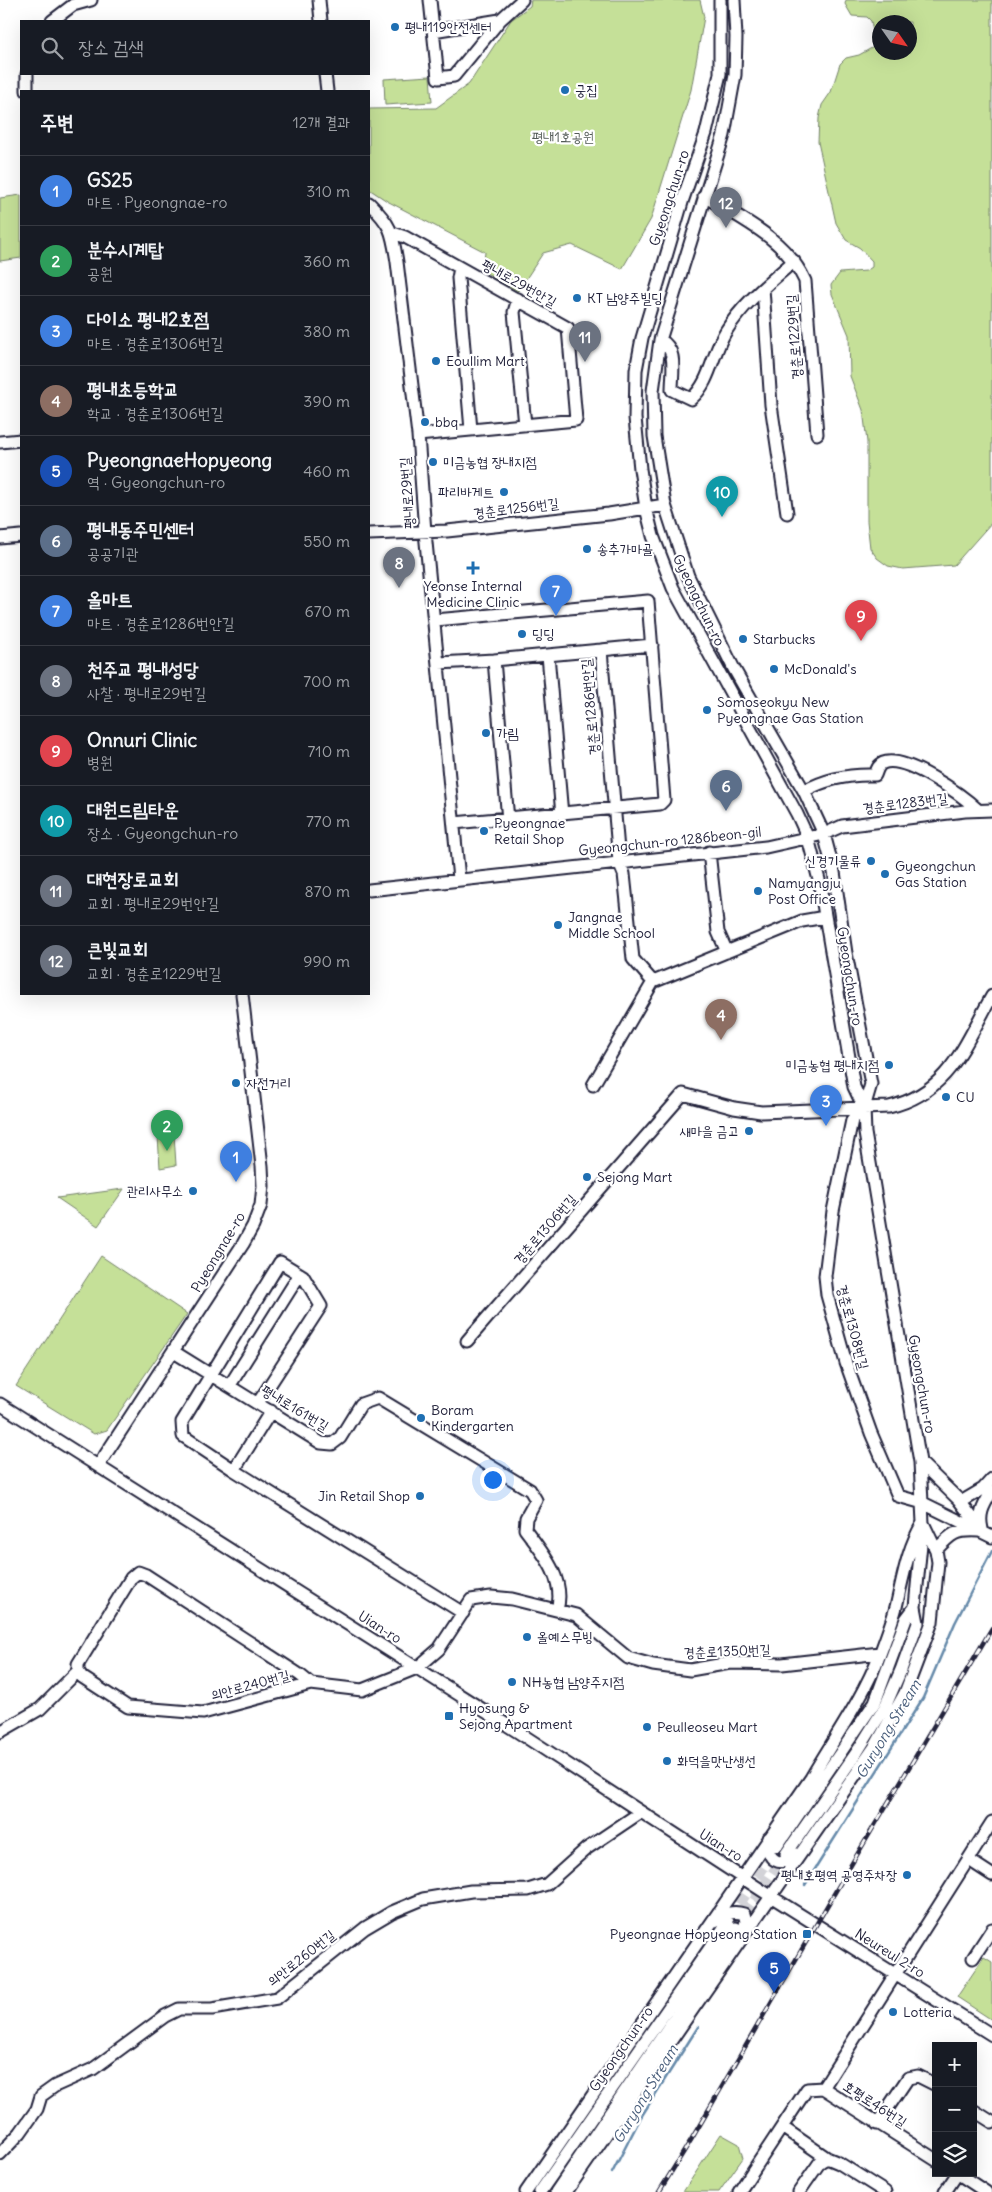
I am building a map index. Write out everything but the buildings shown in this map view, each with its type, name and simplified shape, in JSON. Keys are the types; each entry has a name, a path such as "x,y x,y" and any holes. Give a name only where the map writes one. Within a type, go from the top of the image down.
{"street":[{"path":"53,20 73,5 91,0"},
{"path":"319,0 320,20"},
{"path":"430,0 438,78 454,76 500,20 522,0"},
{"name":"Gyeongchun-ro","path":"720,0 720,74 706,133 642,338 636,370 635,418 646,508 653,536 673,588 797,814 808,838 819,880 854,1087 864,1108"},
{"name":"Gyeongchun-ro","path":"734,0 736,37 735,75 724,135 660,340 652,404 654,436 665,505 688,576 734,669 804,790 824,834 834,872 846,953 870,1084 864,1108 867,1142 920,1462 923,1503 923,1523 915,1607 918,1623 901,1670 885,1707 857,1752 781,1850"},
{"path":"433,31 500,20"},
{"path":"27,75 27,90"},
{"path":"325,75 327,90"},
{"name":"경춘로1229번길","path":"704,196 775,240 794,261 805,281 817,434"},
{"name":"평내로29번길","path":"370,205 382,216 393,233 418,436 425,532 459,879"},
{"name":"평내로29번안길","path":"393,233 518,299 568,328 576,420 418,436"},
{"path":"672,390 690,399 700,391 726,331 763,288 794,261"},
{"path":"460,268 458,278 471,430"},
{"path":"763,288 771,405 787,513"},
{"path":"518,299 514,312 525,425"},
{"path":"660,340 668,344 673,354 672,390"},
{"path":"652,404 672,390"},
{"path":"0,442 20,440"},
{"name":"경춘로1256번길","path":"370,534 447,531 665,505"},
{"path":"0,538 20,536"},
{"path":"435,620 648,601 664,800 660,804 454,824"},
{"path":"601,650 652,646"},
{"name":"경춘로1286번안길","path":"439,663 601,650 619,862 624,874 633,959 653,982"},
{"path":"548,655 562,815"},
{"path":"494,660 508,820"},
{"path":"804,790 847,775 875,775 878,766 891,762 929,775 965,798 978,810"},
{"name":"경춘로1283번길","path":"824,834 842,826 992,810"},
{"name":"Gyeongchun-ro 1286beon-gil","path":"370,890 766,847 824,834"},
{"path":"709,852 718,932 727,952"},
{"path":"593,1085 653,982 802,922 825,917"},
{"name":"Pyeongnae-ro","path":"98,1466 243,1244 253,1226 261,1205 262,1166 242,995"},
{"path":"864,1108 889,1106 913,1100 939,1082 955,1061 992,996"},
{"name":"경춘로1306번길","path":"467,1341 683,1094 734,1108 761,1112 864,1108"},
{"name":"경춘로1308번길","path":"864,1108 852,1120 833,1211 824,1276 827,1295 846,1363 870,1433 898,1496 923,1503"},
{"path":"258,1403 321,1306 300,1274 280,1262 182,1422 183,1436 463,1613"},
{"path":"230,1385 300,1274"},
{"name":"평내로161번길","path":"174,1352 321,1443 332,1444 340,1438 361,1404 378,1398 530,1490 536,1500 526,1518 525,1529 551,1564 560,1598 557,1610"},
{"name":"Uian-ro","path":"0,1404 417,1668 772,1897"},
{"path":"234,1470 271,1411"},
{"path":"920,1462 961,1502 988,1534"},
{"path":"961,1502 983,1488 992,1479"},
{"path":"988,1534 980,1518 981,1510 992,1491"},
{"path":"923,1503 988,1534"},
{"path":"566,2192 876,1745 905,1693 932,1622 938,1562 936,1550 923,1523"},
{"path":"526,2192 811,1778 850,1714 870,1677 880,1653 896,1609 908,1557 915,1537 923,1523"},
{"path":"936,1550 950,1535 959,1530 988,1534"},
{"path":"0,1732 40,1709 78,1671 78,1664 131,1578 138,1572 146,1575 300,1674 311,1684"},
{"name":"경춘로1350번길","path":"417,1668 439,1649 472,1600 491,1597 512,1599 576,1615 628,1658 653,1665 690,1670 730,1663 782,1664 880,1653"},
{"path":"854,1656 861,1662 870,1677"},
{"name":"의안로240번길","path":"78,1671 82,1677 128,1707 203,1713 311,1684 362,1690 417,1668"},
{"name":"의안로260번길","path":"0,2154 20,2133 37,2109 41,2096 55,2086 93,2069 165,2016 179,2009 212,2008 277,1998 365,1928 392,1912 423,1899 471,1891 528,1890 547,1884 586,1849 641,1812"},
{"path":"739,2192 807,2089 822,2088 992,1822"},
{"path":"770,1836 767,1849 777,1862 784,1862 792,1858 806,1847"},
{"path":"969,1860 992,1874"},
{"name":"Neureul 2-ro","path":"772,1897 992,2035"},
{"path":"711,1923 729,1912 736,1911 744,1914 746,1921 740,1942"},
{"name":"Gyeongchun-ro","path":"540,2192 732,1925 556,2192"},
{"path":"972,1958 992,1929"},
{"path":"877,2124 908,2078 918,2076 932,2083"},
{"name":"호평로46번길","path":"822,2088 932,2158"},
{"path":"977,2113 992,2122"},
{"path":"782,2127 827,2158 839,2163 885,2192"},
{"path":"799,2192 820,2162 827,2158"},
{"path":"945,2192 954,2177"},
{"path":"963,2177 986,2192"}],"green space":[{"name":"평내1호공원","path":"531,0 700,0 704,17 691,90 651,219 622,269 572,245 543,253 518,291 483,271 485,252 387,201 370,190 370,109 436,108 469,84 511,20 530,6"},
{"path":"846,0 992,0 992,522 954,565 903,569 888,566 877,558 870,548 867,521 867,442 863,410 850,376 849,335 832,294 831,285 840,273 866,271 872,267 872,261 860,248 846,240 836,223 818,142 819,118 822,105 831,92 840,64 846,58 859,55 872,48 872,60 917,60 917,15 872,15 872,26 871,21 867,17 852,16 845,4"},
{"path":"430,76 432,102 385,105 384,79"},
{"path":"20,195 20,258 0,261 0,198"},
{"path":"174,1134 176,1165 160,1168 158,1136"},
{"path":"123,1189 98,1226 57,1198"},
{"path":"101,1256 187,1314 107,1430 94,1434 16,1386"},
{"path":"984,1957 992,1962 992,2020 957,1997"},
{"path":"721,2134 739,2144 743,2158 719,2192 683,2192"}],"waterway":[{"name":"Guryong Stream","path":"805,1885 923,1698 955,1623 992,1551"},
{"name":"Guryong Stream","path":"612,2173 641,2117 698,2027"}],"tunnel":[{"path":"730,1918 776,1848"},
{"path":"736,1928 785,1855"}],"railway":[{"path":"659,2192 992,1628"}],"place":[{"name":"평내119안전센터","path":"395,27"},
{"name":"궁집","path":"565,90"},
{"name":"큰빛교회","path":"726,228"},
{"name":"KT 남양주빌딩","path":"577,298"},
{"name":"Eoullim Mart","path":"436,361"},
{"name":"대현장로교회","path":"585,362"},
{"name":"bbq","path":"425,422"},
{"name":"미금농협 장내지점","path":"433,462"},
{"name":"파리바게트","path":"504,492"},
{"name":"대원드림타운","path":"722,517"},
{"name":"송추가마골","path":"587,549"},
{"name":"Yeonse Internal Medicine Clinic","path":"473,568"},
{"name":"천주교 평내성당","path":"399,588"},
{"name":"올마트","path":"556,616"},
{"name":"딩딩","path":"522,634"},
{"name":"Starbucks","path":"743,639"},
{"name":"Onnuri Clinic","path":"861,641"},
{"name":"McDonald's","path":"774,669"},
{"name":"Somoseokyu New Pyeongnae Gas Station","path":"707,710"},
{"name":"가림","path":"486,733"},
{"name":"평내동주민센터","path":"726,811"},
{"name":"Pyeongnae Retail Shop","path":"484,831"},
{"name":"신경기물류","path":"871,861"},
{"name":"Gyeongchun Gas Station","path":"885,874"},
{"name":"Namyangju Post Office","path":"758,891"},
{"name":"Jangnae Middle School","path":"558,925"},
{"name":"평내초등학교","path":"721,1040"},
{"name":"미금농협 평내지점","path":"889,1065"},
{"name":"자전거리","path":"236,1083"},
{"name":"CU","path":"946,1097"},
{"name":"다이소 평내2호점","path":"826,1126"},
{"name":"새마을 금고","path":"749,1131"},
{"name":"분수시계탑","path":"167,1151"},
{"name":"Sejong Mart","path":"587,1177"},
{"name":"GS25","path":"236,1182"},
{"name":"관리사무소","path":"193,1191"},
{"name":"Boram Kindergarten","path":"421,1418"},
{"name":"Jin Retail Shop","path":"420,1496"},
{"name":"올예스무빙","path":"527,1637"},
{"name":"NH농협 남양주지점","path":"512,1682"},
{"name":"Hyosung & Sejong Apartment","path":"449,1716"},
{"name":"Peulleoseu Mart","path":"647,1727"},
{"name":"화덕을맛난생선","path":"667,1761"},
{"name":"평내호평역 공영주차장","path":"907,1875"},
{"name":"Pyeongnae Hopyeong Station","path":"807,1934"},
{"name":"PyeongnaeHopyeong","path":"774,1993"},
{"name":"Lotteria","path":"893,2012"}]}
